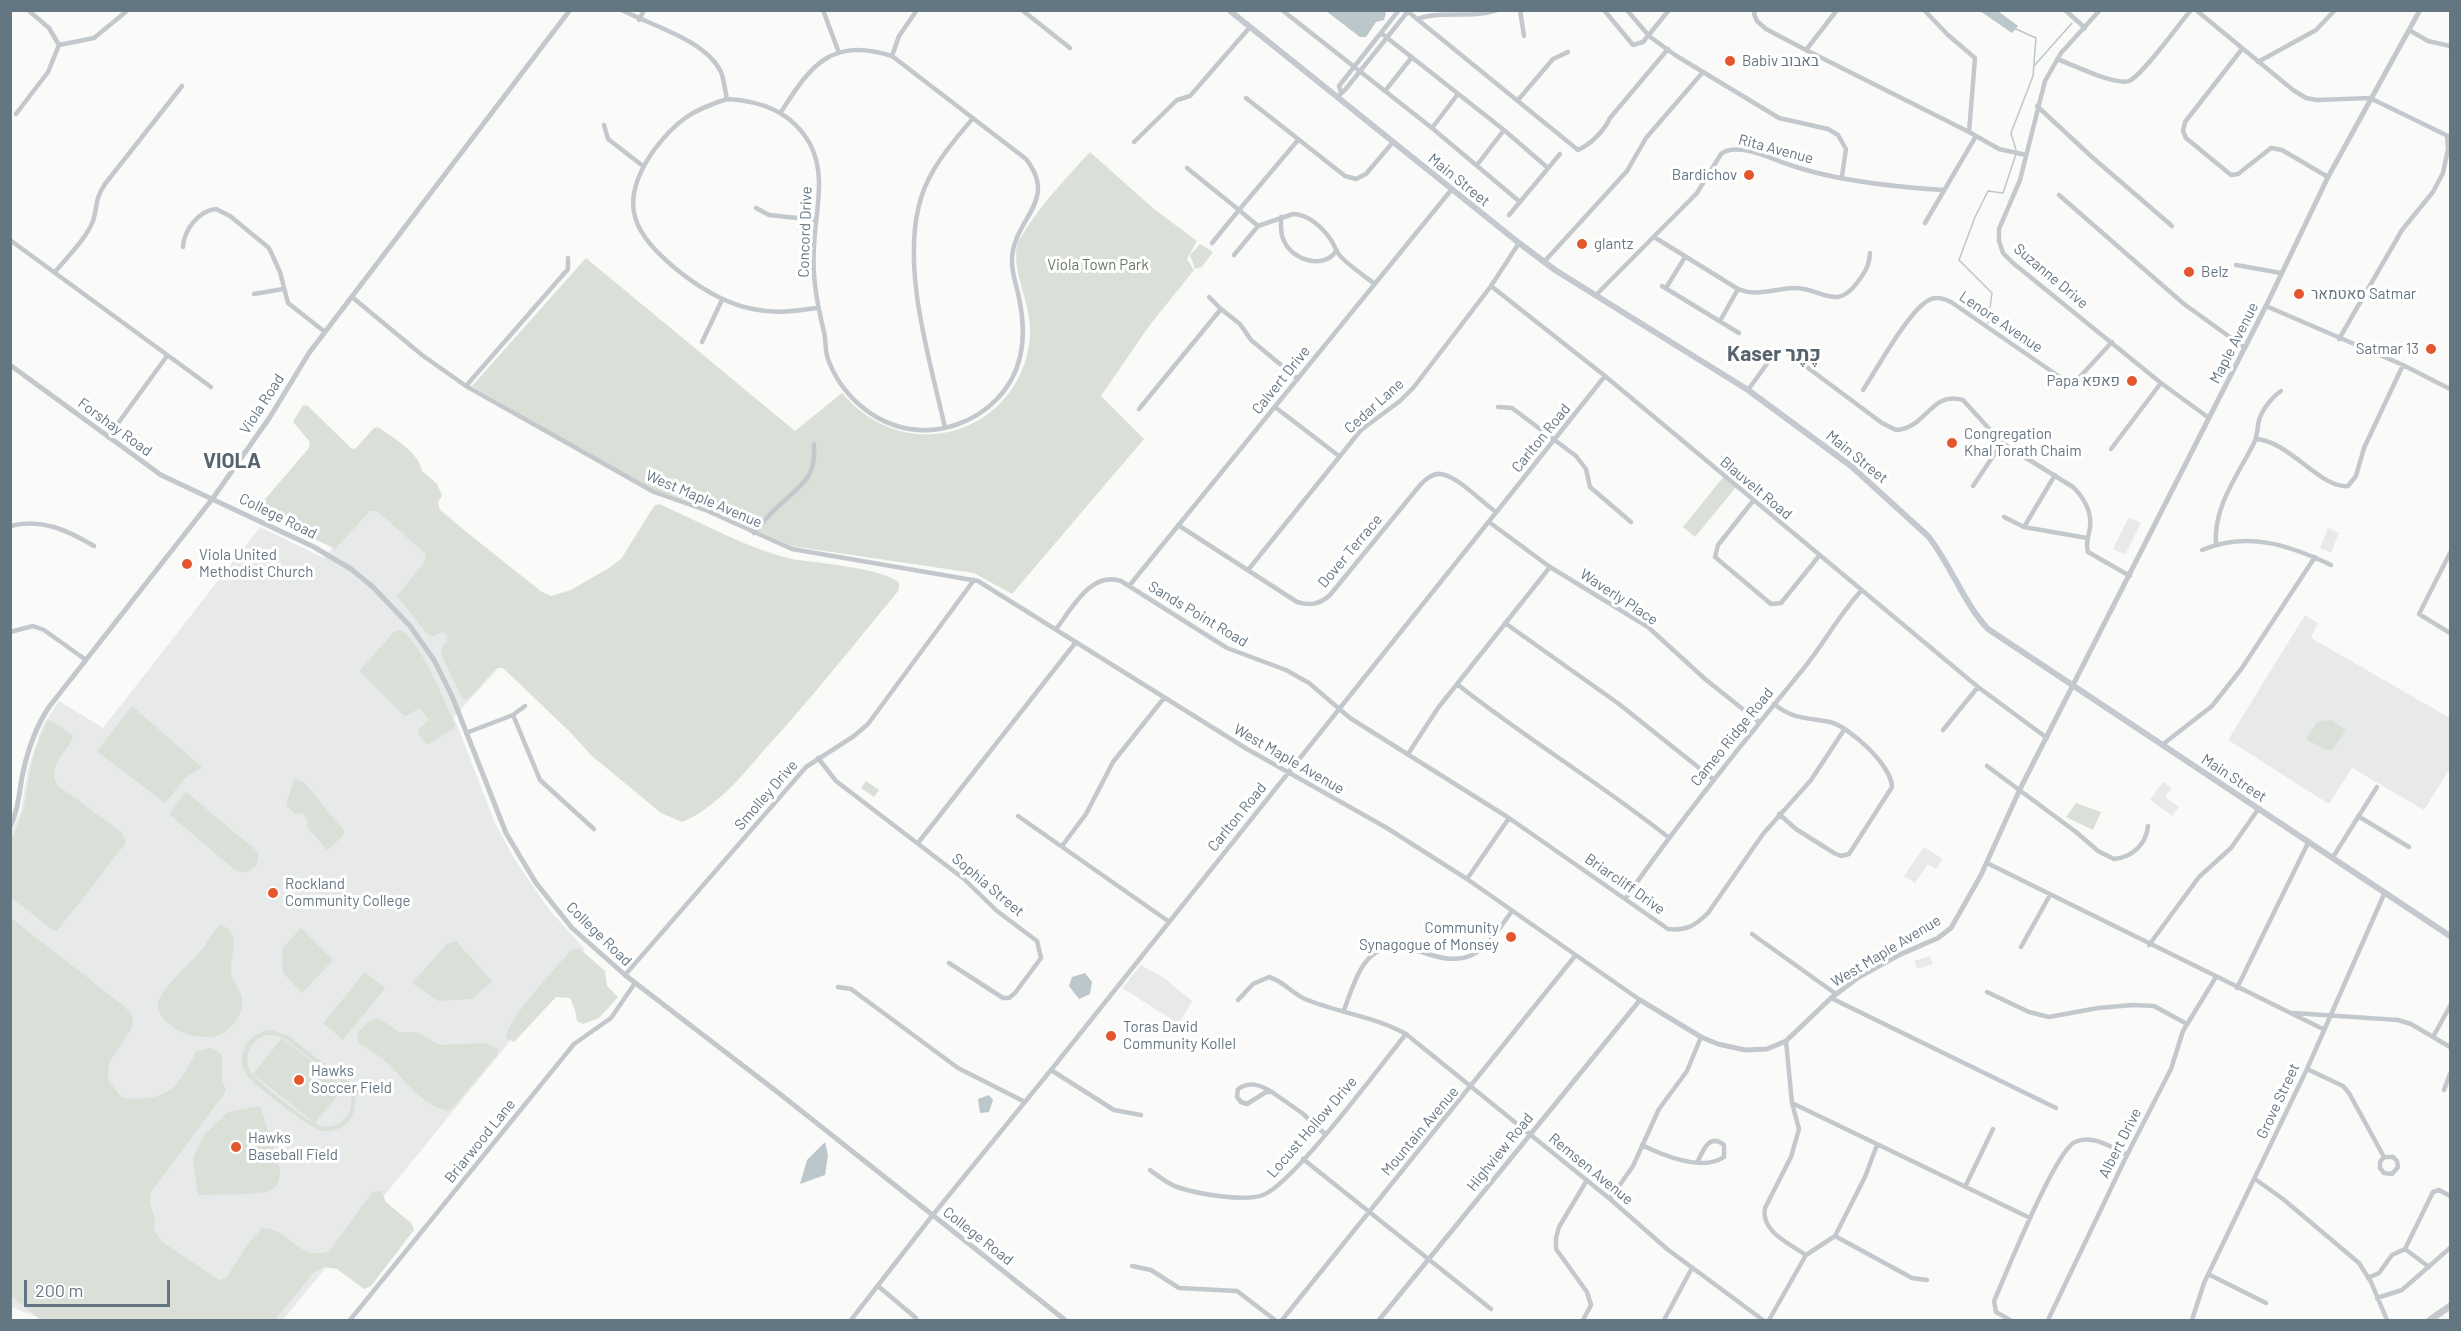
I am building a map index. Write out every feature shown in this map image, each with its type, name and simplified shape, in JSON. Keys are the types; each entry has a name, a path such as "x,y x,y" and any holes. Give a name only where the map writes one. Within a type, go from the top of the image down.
{"main road":[{"name":"Main Street","path":"1229,10 1339,94 1393,142 1544,262 1748,390 1831,450 1881,491 1928,536 1971,607 1988,629 2073,688 2451,936"},
{"path":"2430,1320 2451,1306"}],"street":[{"path":"28,10 49,28 59,45"},
{"path":"59,45 94,38 128,10"},
{"name":"Viola Road","path":"10,827 17,810 27,757 38,725 56,698 213,498 270,417 303,361 570,10"},
{"path":"622,10 639,20 699,46 711,57 721,72 727,99 692,112 679,122 666,135 643,166 634,187 634,209 637,225 645,240 688,278 722,300 755,310 786,312 817,308"},
{"path":"639,20 645,10"},
{"path":"823,10 839,53"},
{"path":"892,56 900,36 917,10"},
{"path":"1022,10 1070,48"},
{"path":"1282,10 1432,128 1520,202"},
{"path":"1339,94 1339,86 1399,10"},
{"path":"1417,19 1427,16 1485,14 1497,10"},
{"path":"1520,10 1524,36"},
{"path":"1604,10 1633,45 1643,42 1669,10"},
{"path":"1627,10 1649,36 1668,50 1779,118 1828,129 1838,135 1846,149 1842,177"},
{"path":"1755,10 1757,21 1806,50 1999,149 2026,154"},
{"path":"1806,50 1837,10"},
{"path":"1924,10 1975,58 1969,132"},
{"path":"2065,10 2085,28"},
{"name":"Suzanne Drive","path":"2100,10 2057,59 2044,81 2020,180 1999,229 1999,241 2003,253 2161,383 2209,418"},
{"path":"2057,59 2116,81 2128,81 2139,73 2191,10"},
{"path":"2196,10 2258,62 2306,98 2317,100 2370,98 2449,137 2443,173 2433,192 2402,230 2339,339"},
{"path":"2258,62 2316,30 2335,10"},
{"name":"Maple Avenue","path":"2073,688 2266,306 2328,177 2420,10"},
{"path":"1339,94 1345,90 1407,11 1578,150 1585,147 1606,127 1610,118 1668,50"},
{"path":"1134,142 1177,100 1190,96 1250,27"},
{"path":"2409,30 2428,41 2451,46"},
{"path":"1381,33 1504,130 1548,168"},
{"path":"16,114 48,72 59,45"},
{"path":"2242,49 2185,122 2183,130 2186,138 2231,175 2238,174 2271,148 2282,150 2328,177"},
{"path":"781,112 811,69 823,60 839,53 862,50 892,56 973,118 933,171 921,198 914,232 913,268 945,428"},
{"path":"1518,100 1553,60 1568,52"},
{"path":"1385,91 1412,57"},
{"path":"1544,262 1627,171 1646,138 1703,72"},
{"path":"56,272 88,230 93,220 97,197 105,184 182,86"},
{"path":"1432,128 1458,94"},
{"path":"1246,98 1345,176 1356,179 1366,174 1393,142"},
{"name":"Concord Drive","path":"727,99 762,104 781,112 810,144 817,162 820,186 813,275 817,308 828,358 840,382 869,413 886,423 921,431 945,428 967,421 991,405 1005,391 1021,357 1024,336 1022,313 1012,263 1017,233 1035,208 1040,193 1038,179 1026,159 973,118"},
{"path":"2037,106 2172,226"},
{"path":"604,125 608,139 643,166"},
{"path":"1476,165 1504,130"},
{"path":"1925,223 1976,136"},
{"path":"1212,243 1298,140"},
{"name":"Rita Avenue","path":"1596,295 1697,193 1726,148 1738,148 1802,169 1842,177 1899,187 1943,190"},
{"path":"1509,215 1560,154"},
{"path":"1187,168 1258,226"},
{"name":"Calvert Drive","path":"1129,586 1452,189"},
{"path":"2059,195 2184,304 2245,348"},
{"path":"756,208 769,215 816,220"},
{"path":"183,247 187,232 198,217 210,210 222,211 256,235 269,248 280,272 288,303 325,332"},
{"path":"1234,255 1258,226 1293,214 1305,217 1329,236 1336,252 1375,284"},
{"path":"1281,218 1284,242 1298,256 1320,261 1333,257 1336,252"},
{"path":"1654,237 1738,289 1750,294 1798,288 1838,298 1849,294 1869,266 1870,253"},
{"path":"10,240 211,387"},
{"path":"1491,286 1519,243"},
{"path":"1685,257 1664,287 1739,333"},
{"path":"466,386 568,269 568,258"},
{"path":"2236,265 2282,273"},
{"name":"Blauvelt Road","path":"1491,286 1605,376 1978,687 2047,738"},
{"name":"Cedar Lane","path":"1248,570 1361,430 1400,401 1414,387 1491,286"},
{"path":"254,294 283,289"},
{"path":"1720,321 1738,289"},
{"name":"West Maple Avenue","path":"352,297 422,356 466,386 643,487 708,511 792,549 974,580 1287,773 1387,828 1467,879 1640,1000 1701,1037 1732,1048 1745,1050 1767,1048 1786,1041 1831,998 1859,977 1899,955 1938,938 1951,928 1987,863 2020,789 2073,688"},
{"path":"1209,297 1240,324 1251,340 1298,379"},
{"name":"Lenore Avenue","path":"1863,390 1914,313 1932,299 1940,298 1951,302 2067,382 2077,380 2112,342"},
{"path":"702,342 722,300"},
{"path":"2266,306 2403,365 2451,389"},
{"path":"1139,409 1221,309"},
{"path":"1748,390 1774,354 1780,350 1786,351 1896,430 1910,428 1938,402 1957,398 1964,400 2002,443 2073,487 2086,504 2090,517 2087,549 2091,555 2130,576"},
{"path":"108,437 167,356"},
{"name":"Forshay Road","path":"10,365 161,475 213,498"},
{"path":"2256,439 2268,440 2277,444 2320,475 2341,487 2348,486 2353,483 2364,448 2403,365"},
{"name":"Carlton Road","path":"851,1320 1605,376"},
{"path":"2110,448 2161,383"},
{"path":"2216,544 2214,528 2220,507 2256,439 2259,419 2281,391"},
{"path":"1275,407 1339,456"},
{"path":"1498,407 1512,408 1582,462 1590,487 1631,522"},
{"path":"1973,486 2002,443"},
{"path":"754,533 809,478 813,469 814,444"},
{"name":"Dover Terrace","path":"1179,525 1297,602 1311,605 1323,601 1421,484 1432,475 1440,474 1450,477 1496,512"},
{"path":"2024,527 2055,475"},
{"name":"College Road","path":"213,498 320,550 351,570 378,592 410,626 447,684 501,822 531,876 572,928 635,983 780,1094 1065,1320"},
{"path":"1753,501 1715,551 1715,557 1720,563 1771,604 1781,603 1819,556"},
{"path":"2004,517 2024,527 2087,537"},
{"name":"Waverly Place","path":"1489,522 1550,567 1648,627 1705,679 1759,722"},
{"path":"10,526 24,523 51,525 94,546"},
{"path":"2202,550 2216,544 2243,541 2275,543 2295,548 2331,565"},
{"path":"2451,553 2419,614 2451,633"},
{"path":"2162,745 2212,706 2242,668 2315,557"},
{"path":"1408,754 1437,708 1550,567"},
{"name":"Sands Point Road","path":"1056,629 1088,590 1098,582 1113,579 1129,586 1227,648 1286,670 1309,683 1339,708"},
{"name":"Smolley Drive","path":"625,975 792,782 818,758 855,736 868,724 974,580"},
{"name":"Cameo Ridge Road","path":"1625,899 1668,837 1821,646 1844,610 1861,591"},
{"path":"1505,623 1619,704 1713,779"},
{"path":"10,632 33,626 44,630 86,660"},
{"path":"918,843 1076,642"},
{"path":"1457,684 1543,749 1626,804 1668,837"},
{"path":"1943,730 1978,687"},
{"path":"1062,846 1086,814 1113,762 1164,698"},
{"path":"1773,704 1794,717 1832,723 1844,730 1869,750 1892,779 1892,787 1849,854 1841,856 1834,853 1796,829 1779,814"},
{"path":"466,733 513,715 525,706"},
{"name":"Briarcliff Drive","path":"1339,708 1509,818 1668,929 1680,931 1698,923 1708,913 1779,814 1811,780 1844,730"},
{"path":"513,715 540,780 594,829"},
{"name":"Sophia Street","path":"818,758 836,781 964,879 997,911 1031,935 1041,950 1041,958 1036,967 1009,998 1003,998 949,963"},
{"path":"1987,766 2020,789 2098,851 2114,859 2133,853 2144,840 2148,826"},
{"path":"2333,857 2377,787"},
{"path":"2149,945 2199,877 2231,848 2259,808"},
{"path":"1018,816 1168,921"},
{"path":"2358,816 2409,847"},
{"path":"1467,879 1509,818"},
{"path":"2237,988 2309,841"},
{"path":"1987,863 2323,1029"},
{"name":"Grove Street","path":"2192,1320 2208,1274 2307,1069 2385,892"},
{"path":"2021,946 2050,895"},
{"path":"1344,1010 1357,975 1365,962 1377,952 1401,947 1439,958 1456,959 1470,956 1481,949 1512,911"},
{"path":"1752,934 1836,994"},
{"name":"Mountain Avenue","path":"1282,1320 1575,956"},
{"name":"Remsen Avenue","path":"1238,1000 1253,984 1269,977 1276,979 1303,998 1388,1024 1406,1034 1611,1198 1667,1250 1763,1320"},
{"name":"Albert Drive","path":"2048,1320 2127,1155 2172,1069 2177,1047 2187,1024 2216,977"},
{"name":"Briarwood Lane","path":"350,1320 574,1044 611,1018 635,983"},
{"path":"838,987 851,990 958,1068 1025,1102"},
{"path":"1987,992 2028,1012 2049,1017 2098,1008 2154,1006 2187,1024"},
{"path":"1831,998 2056,1108"},
{"name":"Highview Road","path":"1379,1320 1640,1000"},
{"path":"2433,1037 2451,1006"},
{"path":"2286,1011 2398,1020 2411,1024 2451,1047"},
{"name":"Locust Hollow Drive","path":"1150,1170 1176,1187 1239,1199 1263,1195 1278,1186 1303,1159 1406,1034"},
{"path":"1611,1198 1633,1166 1659,1109 1687,1071 1701,1037"},
{"path":"1786,1041 1792,1103 1799,1129 1795,1144 1763,1217 1765,1224 1772,1231 1806,1256"},
{"path":"2307,1069 2343,1086 2355,1101 2384,1157"},
{"path":"1051,1070 1114,1110 1141,1115"},
{"path":"2444,1090 2451,1074"},
{"path":"1272,1092 1266,1092 1247,1104 1241,1102 1237,1097 1238,1089 1244,1085 1260,1086 1272,1092 1302,1113 1325,1134"},
{"path":"1792,1103 2030,1218"},
{"path":"1965,1187 1993,1128"},
{"path":"2010,1320 1996,1312 1994,1301 2030,1218 2065,1149 2076,1141 2093,1139 2127,1155"},
{"path":"1642,1145 1668,1158 1698,1161 1719,1160 1724,1157 1726,1151 1724,1145 1721,1141 1714,1140 1709,1143 1698,1161"},
{"path":"1769,1320 1806,1256 1835,1236 1865,1177 1877,1145"},
{"path":"2390,1156 2397,1161 2398,1167 2392,1174 2384,1173 2380,1168 2380,1162 2384,1157 2390,1156"},
{"path":"1303,1159 1491,1309"},
{"path":"2255,1179 2359,1263 2387,1320"},
{"path":"1583,1320 1591,1305 1587,1292 1556,1249 1556,1238 1587,1180"},
{"path":"2368,1278 2379,1273 2392,1255 2404,1249 2433,1192 2439,1190 2451,1196"},
{"path":"1835,1236 1912,1278 1928,1280"},
{"path":"2377,1298 2402,1290 2451,1248"},
{"path":"2404,1249 2429,1267"},
{"path":"1132,1266 1151,1270 1179,1288 1237,1291 1275,1320"},
{"path":"1664,1320 1692,1268"},
{"path":"2208,1274 2266,1303"},
{"path":"878,1286 916,1318"}],"shaded area":[{"path":"1326,11 1383,11 1386,13 1384,20 1376,22 1366,37 1360,37"},
{"path":"1980,11 1998,11 2018,26 2012,33"},
{"name":"Rockland Community College","path":"398,472 553,608 454,717 495,823 515,860 550,911 585,949 283,1320 44,1320 11,1307 10,835 21,811 28,769 42,727 59,701 103,728 260,527 324,558"},
{"path":"2129,517 2141,523 2125,555 2113,549"},
{"path":"2328,528 2339,533 2331,553 2320,548"},
{"path":"2305,615 2318,623 2311,638 2450,718 2450,768 2424,810 2352,768 2329,804 2228,740"},
{"path":"2163,782 2172,788 2165,797 2179,807 2172,816 2150,800"},
{"path":"1924,847 1943,859 1936,869 1928,864 1915,883 1904,876"},
{"path":"1930,956 1933,964 1917,969 1914,961"},
{"path":"1141,965 1164,978 1192,1001 1179,1024 1122,988"},
{"path":"1085,973 1092,982 1090,994 1079,999 1069,986 1072,977"},
{"path":"989,1095 993,1100 989,1112 980,1113 978,1099"},
{"path":"825,1142 828,1155 825,1175 800,1184 807,1160"}],"green space":[{"name":"Viola Town Park","path":"1090,152 1154,209 1197,241 1187,259 1194,270 1149,326 1101,396 1144,439 1012,594 974,573 791,546 709,508 643,487 472,386 586,258 795,431 842,393 861,411 883,425 908,433 934,434 954,431 990,413 1004,400 1024,366 1029,347 1030,326 1017,265 1018,243 1048,199"},
{"path":"1200,244 1213,252 1202,267 1195,269 1190,255"},
{"path":"303,405 308,406 351,448 355,449 374,428 378,427 398,441 416,458 422,471 437,484 442,495 438,503 440,511 542,592 551,596 571,590 621,559 654,506 659,504 776,555 880,573 899,583 899,590 738,780 717,800 682,822 661,813 592,756 503,668 496,668 469,698 463,700 441,654 447,641 447,635 442,632 434,636 428,635 397,596 424,563 426,554 377,511 370,511 335,549 259,510 260,505 309,448 310,442 293,422"},
{"path":"1724,476 1736,487 1695,537 1683,527"},
{"path":"399,630 407,635 423,658 455,724 454,728 429,744 426,744 418,733 419,729 429,720 419,708 407,716 403,715 360,672 394,632"},
{"path":"132,706 202,767 185,778 165,803 97,751"},
{"path":"50,720 73,736 54,771 57,785 121,832 125,839 125,844 57,931 10,897 11,841 23,812 33,756 47,721"},
{"path":"2332,720 2346,730 2332,750 2326,750 2306,739 2317,722"},
{"path":"294,779 304,782 344,831 343,836 327,850 307,827 308,820 302,813 296,814 286,806"},
{"path":"866,781 879,790 874,797 861,788"},
{"path":"186,792 258,852 258,860 254,868 244,873 235,870 169,814"},
{"path":"2076,803 2101,812 2093,830 2066,817"},
{"path":"11,918 125,1007 133,1017 132,1028 109,1063 108,1080 122,1098 137,1099 160,1095 168,1091 183,1076 196,1052 210,1048 222,1054 222,1080 226,1091 151,1192 150,1203 155,1219 154,1230 161,1241 219,1280 227,1277 247,1245 262,1228 280,1234 310,1252 330,1251 372,1192 381,1191 386,1202 412,1224 414,1230 371,1286 364,1289 337,1269 323,1267 314,1272 275,1320 41,1320 11,1296"},
{"path":"220,925 232,933 234,939 231,973 242,998 240,1012 227,1031 213,1037 186,1034 164,1019 159,1012 158,1004 169,985"},
{"path":"301,928 333,960 302,993 283,973 282,949"},
{"path":"456,941 492,981 472,999 438,1001 412,983 448,943"},
{"path":"579,948 605,971 607,986 618,997 599,1018 583,1024 577,1021 570,998 556,997 514,1042 506,1038 515,1019 534,993 571,950"},
{"path":"365,972 385,988 343,1040 323,1023"},
{"path":"378,1018 399,1032 416,1032 440,1045 484,1043 497,1048 498,1054 449,1111 438,1108 419,1096 387,1063 359,1043 357,1034 368,1022"},
{"path":"271,1030 287,1035 362,1093 359,1096 354,1093 355,1109 347,1123 342,1127 322,1131 282,1105 245,1073 242,1065 243,1051 251,1039","holes":["276,1035 285,1039 345,1085 350,1094 351,1104 348,1115 341,1122 328,1127 313,1122 284,1102 252,1074 248,1062 252,1045 261,1037"]},
{"name":"Hawks Soccer Field","path":"282,1038 344,1087 315,1123 253,1074"},
{"name":"Hawks Baseball Field","path":"260,1106 280,1168 276,1186 267,1192 198,1195 193,1158 204,1135 228,1112"}],"waterway":[{"path":"2034,66 2072,23"},
{"path":"2016,29 2036,38 2033,76 2011,133 2016,150"},
{"path":"1988,323 1992,293 1959,260 1975,217 1988,191 2003,193 2016,154"}],"place":[{"name":"Babiv באבוב","path":"1730,61"},
{"name":"Bardichov","path":"1749,175"},
{"name":"glantz","path":"1582,244"},
{"name":"Belz","path":"2189,272"},
{"name":"סאטמאר Satmar","path":"2299,294"},
{"name":"Satmar 13","path":"2431,349"},
{"name":"Papa פאפא","path":"2132,381"},
{"name":"Congregation Khal Torath Chaim","path":"1952,443"},
{"name":"Viola United Methodist Church","path":"187,564"},
{"name":"Rockland Community College","path":"273,893"},
{"name":"Community Synagogue of Monsey","path":"1511,937"},
{"name":"Toras David Community Kollel","path":"1111,1036"},
{"name":"Hawks Soccer Field","path":"299,1080"},
{"name":"Hawks Baseball Field","path":"236,1147"}],"district":[{"name":"Kaser כֶּתֶר","path":"1774,354"},
{"name":"VIOLA","path":"232,461"}]}
